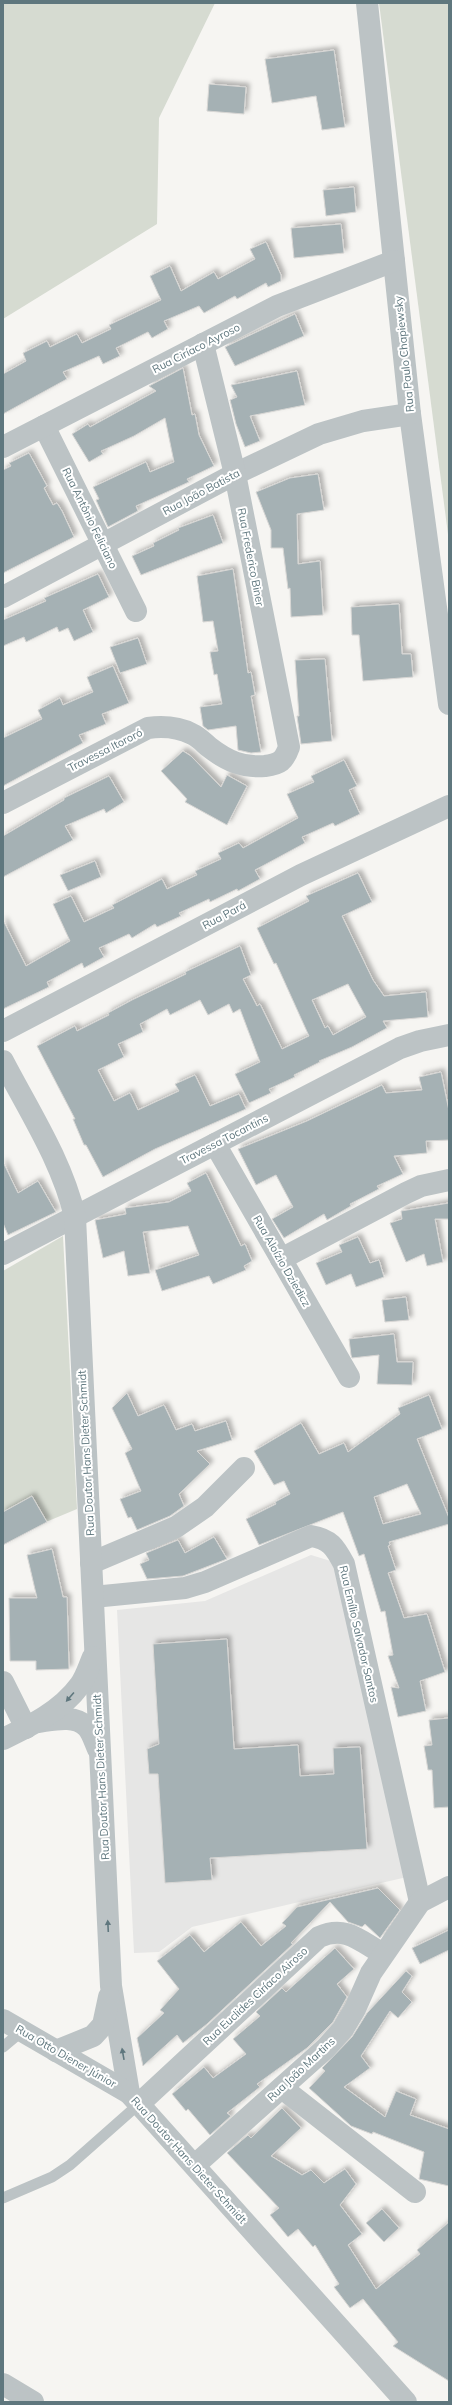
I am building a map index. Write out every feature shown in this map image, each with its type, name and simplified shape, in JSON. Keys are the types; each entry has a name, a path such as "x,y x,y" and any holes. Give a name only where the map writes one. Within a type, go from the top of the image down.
{"street":[{"name":"Rua Paulo Chapiewsky","path":"367,3 410,414 449,702"},
{"name":"Rua Ciríaco Ayroso","path":"3,447 277,306 394,262"},
{"name":"Rua Frederico Biner","path":"203,344 235,474 289,747 283,761 275,765"},
{"name":"Rua João Batista","path":"3,597 235,474 319,434 364,421 410,414"},
{"name":"Rua Antônio Feliciano","path":"44,426 136,611"},
{"name":"Travessa Itororó","path":"3,803 148,728 158,727 183,730 194,735 223,757 236,764 249,767 275,765"},
{"name":"Rua Pará","path":"3,1031 301,875 449,806"},
{"name":"Travessa Tocantins","path":"3,1254 400,1048 420,1041 449,1035"},
{"name":"Rua Doutor Hans Dieter Schmidt","path":"3,1061 60,1171 70,1193 75,1217 111,1986 134,2098 406,2402"},
{"name":"Rua Aloízio Dziedicz","path":"215,1144 349,1377"},
{"path":"281,1259 406,1193 421,1186 449,1180"},
{"path":"91,1564 176,1527 205,1507 244,1468"},
{"name":"Rua Emílio Salvador Santos","path":"93,1597 185,1588 205,1582 311,1536 324,1538 336,1550 344,1564 420,1902"},
{"path":"3,1739 32,1725 66,1702 82,1684 95,1651"},
{"path":"3,1682 32,1725"},
{"path":"32,1725 65,1719 76,1721 87,1727 100,1753"},
{"name":"Rua João Martins","path":"195,2165 326,2048 343,2029 383,1954 420,1902 449,1887"},
{"name":"Rua Euclides Ciríaco Airoso","path":"134,2098 319,1937 332,1931 346,1932 383,1954"},
{"path":"56,2051 93,2036 103,2025 111,1986"},
{"name":"Rua Otto Diener Júnior","path":"3,2020 134,2098"},
{"path":"282,2088 415,2192"},
{"path":"3,2384 33,2402"}],"lane":[{"path":"3,2047 22,2031"},
{"path":"3,2198 52,2177 70,2165 134,2098"}],"shaded area":[{"path":"3,3 215,3 159,118 157,224 3,319"},
{"path":"379,3 449,3 449,542"},
{"path":"63,1236 77,1509 10,1537 3,1521 3,1271"},
{"path":"311,1555 337,1563 407,1877 192,1927 159,1952 134,1953 117,1610 205,1601"}],"building":[{"path":"334,50 345,127 322,130 316,96 272,103 265,59"},
{"path":"209,84 246,87 244,114 207,111"},
{"path":"354,187 356,212 326,216 323,190"},
{"path":"341,224 344,253 294,258 291,228"},
{"path":"266,242 281,275 281,281 268,287 266,283 237,299 235,296 204,313 199,306 164,321 168,329 152,338 148,332 116,348 120,356 103,364 99,356 63,372 67,379 3,414 3,374 26,361 23,353 47,341 50,347 77,334 82,343 111,329 109,325 161,300 150,276 170,266 181,291 214,272 218,279 255,259 250,249"},
{"path":"295,314 304,336 235,366 225,347"},
{"path":"183,368 192,415 195,414 199,435 214,466 187,479 189,482 136,506 138,511 108,527 96,500 99,499 93,487 146,462 150,472 174,462 165,418 134,436 101,451 103,454 89,462 72,434 88,424 90,427 156,391 149,386"},
{"path":"297,371 305,405 250,416 260,441 245,447 236,424 230,400 237,397 231,385"},
{"path":"29,453 47,486 44,488 53,505 57,503 74,537 3,573 3,470 11,466 9,463"},
{"path":"318,474 324,510 297,514 298,564 320,561 323,615 291,617 290,588 288,589 283,548 271,548 271,530 256,492 290,478"},
{"path":"213,515 223,543 141,575 132,556 154,546 153,543 179,530 178,528"},
{"path":"233,569 248,673 251,672 255,695 251,696 261,752 251,753 238,750 236,726 208,730 203,726 200,707 222,704 217,674 214,675 210,652 218,651 213,621 203,622 197,576"},
{"path":"98,574 109,597 83,610 93,632 74,641 68,628 59,632 57,627 26,642 24,637 3,646 3,620 46,601 44,598"},
{"path":"399,604 402,654 411,654 413,677 363,681 359,635 352,635 351,607"},
{"path":"138,638 147,664 120,673 110,647"},
{"path":"325,659 332,741 301,744 297,716 299,716 295,660"},
{"path":"113,666 129,703 102,714 106,724 79,735 83,743 3,786 3,738 42,719 38,710 60,698 63,705 93,692 87,677"},
{"path":"183,751 191,756 221,787 227,775 247,786 227,825 185,802 187,799 161,771"},
{"path":"344,760 357,786 349,790 360,814 335,826 333,823 302,837 305,843 255,870 260,879 238,891 237,889 210,902 209,899 179,913 181,916 157,927 155,924 132,938 129,934 99,948 104,957 84,968 82,963 47,982 49,987 3,1009 3,920 26,966 70,941 53,904 71,896 84,922 114,908 112,905 162,879 167,889 197,875 195,871 221,859 218,853 239,843 243,848 298,818 287,794 314,782 311,776"},
{"path":"109,776 124,802 106,813 104,809 65,826 73,840 3,877 3,836 64,800 64,798"},
{"path":"95,861 101,877 68,891 60,875"},
{"path":"358,873 372,902 342,916 373,980 384,996 426,992 428,1017 383,1021 387,1028 352,1047 319,1061 320,1062 294,1075 295,1077 269,1089 271,1093 249,1103 235,1074 260,1062 240,1009 233,1013 229,1004 208,1015 200,1000 170,1015 167,1009 140,1024 143,1032 118,1044 124,1057 98,1070 114,1101 130,1093 138,1110 179,1091 175,1084 195,1075 210,1106 239,1094 246,1109 155,1149 103,1177 86,1145 84,1145 73,1119 75,1119 37,1046 75,1026 77,1031 109,1015 108,1013 132,1000 186,974 185,972 240,946 251,975 243,979 257,1006 260,1004 282,1049 309,1036 276,963 274,964 257,928 309,901 306,896","holes":["348,984 366,1017 333,1035 328,1026 325,1028 312,1000"]},
{"path":"441,1072 449,1111 449,1140 426,1141 427,1153 394,1156 403,1174 377,1186 379,1189 350,1204 351,1206 327,1220 324,1214 284,1238 272,1219 293,1207 276,1175 256,1185 238,1149 307,1121 382,1085 386,1093 422,1090 419,1077"},
{"path":"3,1162 18,1193 38,1181 56,1212 8,1235 3,1223"},
{"path":"206,1173 241,1246 245,1244 252,1261 244,1266 246,1270 213,1284 209,1276 162,1291 155,1270 199,1255 188,1226 143,1232 150,1273 128,1276 124,1251 103,1258 95,1220 126,1214 125,1208 169,1202 191,1191 187,1183"},
{"path":"449,1203 449,1219 435,1219 443,1262 427,1266 424,1254 406,1262 390,1223 402,1219 401,1211"},
{"path":"358,1237 370,1263 379,1260 384,1277 356,1287 351,1274 326,1285 316,1263 342,1252 339,1245"},
{"path":"406,1297 409,1320 385,1322 382,1300"},
{"path":"394,1334 397,1362 413,1362 412,1385 377,1384 379,1355 352,1358 349,1339"},
{"path":"127,1393 138,1416 164,1405 176,1430 192,1424 195,1431 226,1421 232,1440 197,1451 210,1464 179,1494 184,1506 170,1516 137,1530 131,1517 128,1518 120,1499 141,1491 125,1453 132,1449 112,1408"},
{"path":"429,1395 442,1429 417,1439 449,1518 449,1524 389,1542 390,1545 388,1546 396,1570 388,1573 404,1618 427,1614 445,1672 420,1681 426,1711 398,1717 391,1687 399,1688 388,1656 393,1655 385,1611 381,1612 364,1554 359,1556 343,1512 259,1545 246,1519 276,1504 275,1502 290,1494 284,1481 274,1485 254,1451 301,1423 319,1454 344,1443 348,1452 400,1414 398,1408","holes":["407,1484 421,1514 383,1524 374,1497"]},
{"path":"32,1496 47,1522 3,1545 3,1512"},
{"path":"214,1537 227,1559 183,1576 147,1579 140,1564 149,1560 146,1553 178,1540 185,1553"},
{"path":"52,1549 63,1597 67,1597 69,1669 36,1670 36,1661 10,1661 9,1598 37,1598 27,1555"},
{"path":"227,1639 234,1749 298,1745 300,1776 334,1774 333,1748 360,1747 367,1849 210,1858 212,1880 165,1883 158,1774 149,1774 147,1749 159,1744 153,1644"},
{"path":"449,1718 449,1807 434,1808 432,1770 428,1770 424,1746 432,1745 429,1720"},
{"path":"378,1888 400,1910 380,1938 365,1924 362,1927 348,1922 330,1902 291,1943 293,1944 207,2024 183,2043 177,2035 143,2066 137,2038 164,2013 160,2010 179,1989 157,1961 190,1935 204,1952 241,1922 261,1946 286,1926 282,1923 297,1907"},
{"path":"449,1930 449,1950 420,1964 412,1948"},
{"path":"335,1948 354,1969 337,1984 347,1997 333,2022 307,2048 257,2084 260,2087 227,2113 231,2116 210,2135 188,2109 186,2111 172,2094 204,2067 213,2078 246,2054 233,2039 260,2016 256,2012 282,1988 286,1992"},
{"path":"406,1971 412,1976 402,1992 412,2002 398,2018 390,2011 361,2056 370,2068 344,2087 385,2117 396,2091 416,2099 410,2115 449,2129 449,2186 419,2179 424,2152 373,2132 372,2134 351,2126 309,2088 325,2071 322,2068 352,2037 367,2013"},
{"path":"282,2108 301,2128 271,2156 302,2175 311,2170 324,2183 345,2169 356,2184 340,2205 362,2234 348,2245 376,2289 420,2254 417,2250 449,2222 449,2381 393,2346 398,2342 363,2299 350,2308 334,2287 339,2284 315,2245 313,2247 298,2229 288,2237 270,2215 279,2208 227,2153 248,2135 251,2138"},
{"path":"382,2209 399,2228 384,2242 366,2223"}]}
